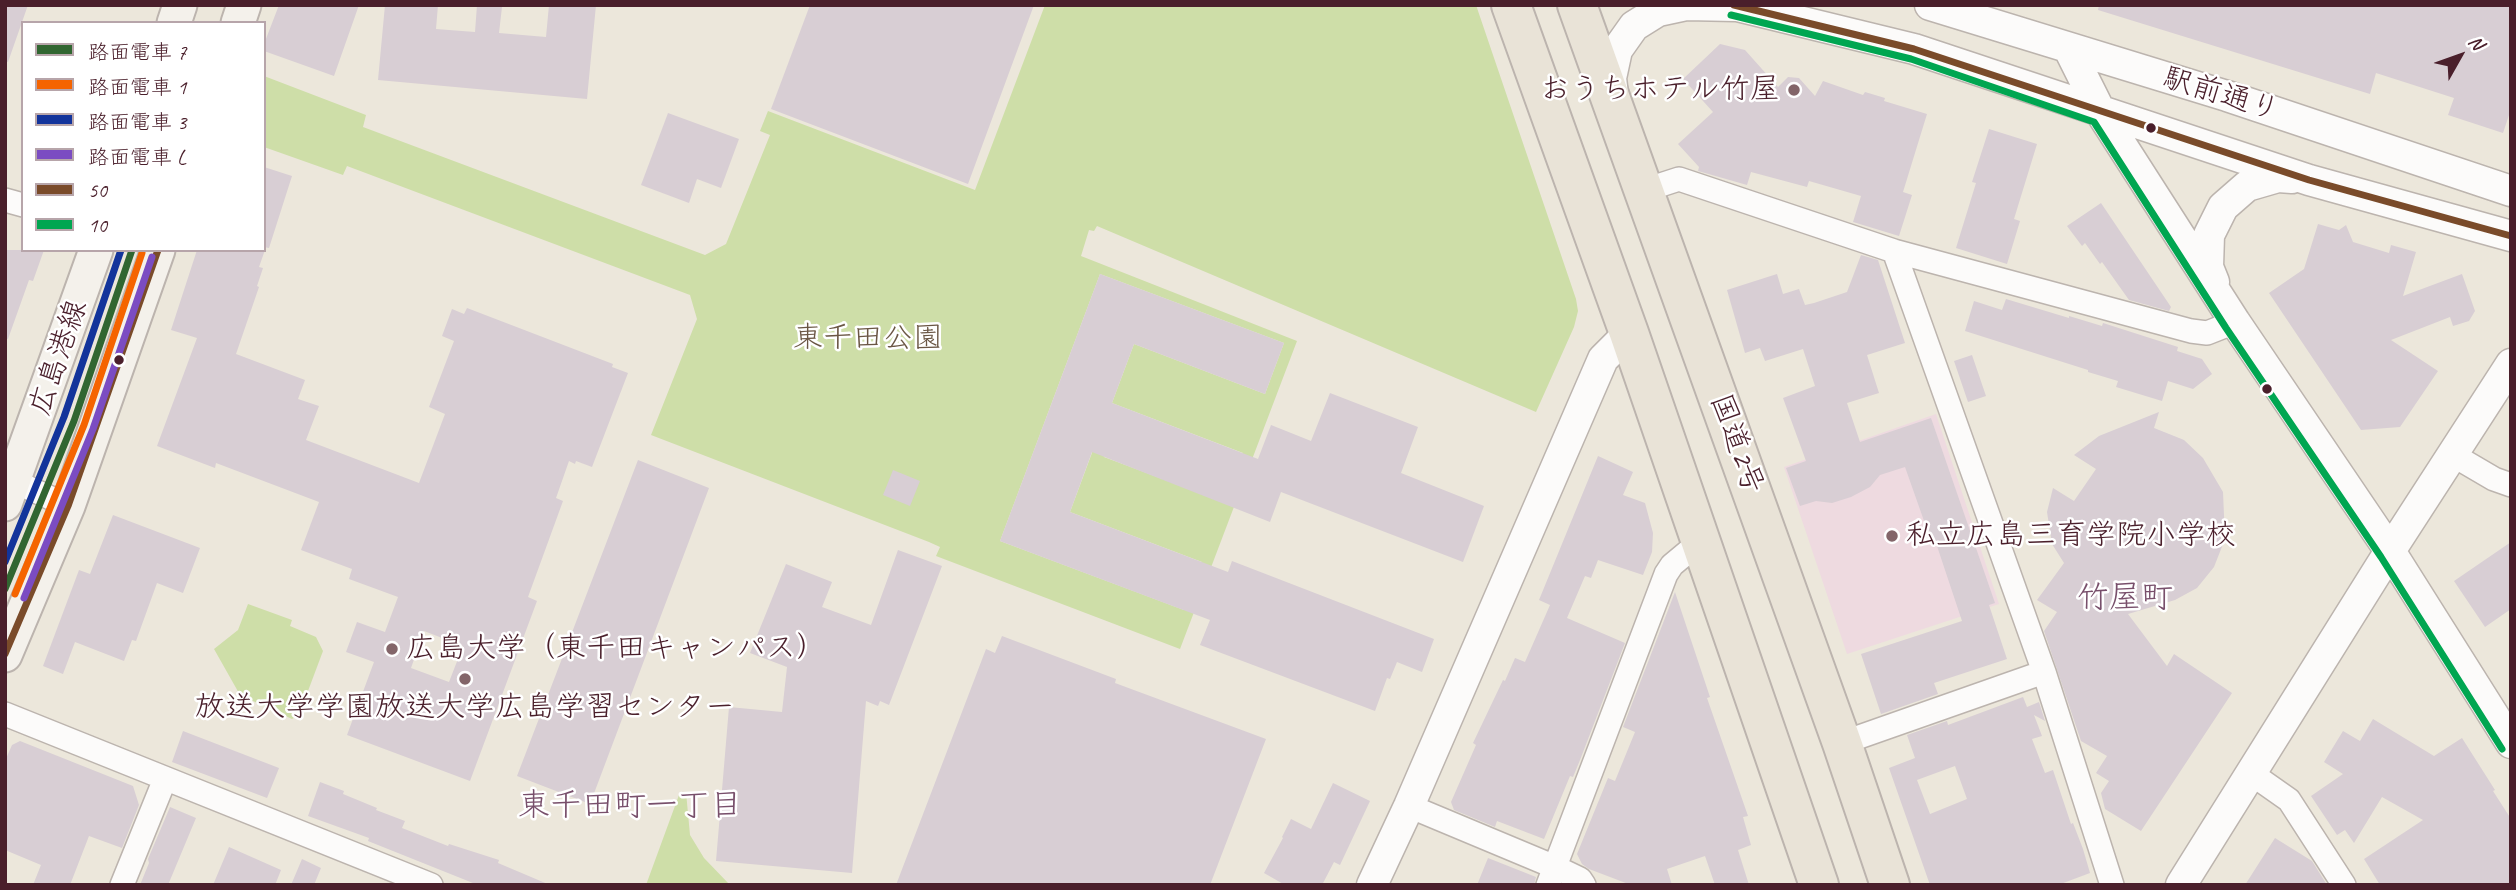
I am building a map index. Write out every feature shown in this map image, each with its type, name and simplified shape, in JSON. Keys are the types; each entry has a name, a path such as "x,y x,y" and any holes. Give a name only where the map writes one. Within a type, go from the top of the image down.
{"highway":[{"path":"1511,5 1702,540 1819,885"},
{"name":"国道2号","path":"1577,5 1842,743 1890,885"}],"main road":[{"name":"広島港線","path":"8,488 95,252"},
{"name":"広島港線","path":"5,655 68,506 157,252"}],"street":[{"path":"1615,112 1611,78 1617,50 1634,26 1658,11 1686,5 1734,6 1914,49 2309,180 2511,236"},
{"name":"駅前通り","path":"1930,5 2227,96 2511,191"},
{"path":"2069,49 2101,113 2227,310 2390,551 2511,743"},
{"path":"2227,310 2208,267 2209,235 2223,207 2247,186 2278,177 2309,180"},
{"path":"1645,190 1679,179 1894,251 2191,331 2207,333 2227,310"},
{"path":"1894,251 2044,672 2112,885"},
{"path":"1372,885 1409,806 1603,359 1629,333"},
{"path":"2191,881 2252,774 2390,551 2454,456 2511,364"},
{"path":"2454,456 2494,479 2511,485"},
{"path":"8,488 68,506"},
{"path":"1552,876 1666,574 1672,565 1702,540"},
{"path":"1842,743 2044,672"},
{"path":"5,713 430,885"},
{"path":"2252,774 2289,800 2344,885"},
{"path":"122,885 165,779"},
{"path":"1409,806 1552,876 1580,879 1584,885"}],"shaded area":[{"name":"私立広島三育学院小学校","path":"1936,414 1999,604 1847,654 1784,467"}],"green space":[{"name":"東千田公園","path":"1045,5 1476,5 1576,299 1578,311 1574,327 1536,412 1097,226 1094,231 1089,230 1081,256 1297,341 1180,649 936,556 940,547 929,542 651,435 697,319 690,295 347,166 343,175 266,148 266,77 366,115 363,127 705,255 726,244 770,135 760,131 768,111 975,190","holes":["1100,274 1284,343 1265,394 1134,344 1112,403 1243,453 1224,502 1104,457 1099,434 1070,512 1202,562 1184,610 1000,541"]},
{"path":"248,604 292,620 290,626 316,637 323,651 299,715 292,719 240,695 214,649 238,630"},
{"path":"686,792 690,835 704,858 730,885 646,885 679,795"}],"building":[{"path":"5,5 28,5 8,62 5,61"},
{"path":"279,5 359,5 334,76 266,52 266,39"},
{"path":"385,5 438,5 436,29 475,32 477,5 502,7 499,33 546,37 549,5 596,5 587,99 378,80"},
{"path":"810,5 1034,5 968,184 771,109"},
{"path":"2099,5 2511,5 2511,109 2503,133 2448,115 2454,98 2376,73 2370,94 2098,10"},
{"path":"1720,44 1745,50 1778,87 1788,77 1799,78 1815,96 1823,81 1863,95 1865,92 1885,98 1884,101 1927,114 1903,192 1912,195 1899,236 1853,222 1861,196 1809,181 1807,187 1751,172 1747,185 1698,171 1699,167 1678,144 1713,112 1683,79"},
{"path":"668,113 739,139 721,188 697,179 689,203 641,185"},
{"path":"1989,129 2037,144 2014,219 2020,221 2007,264 1956,248 1976,183 1972,182"},
{"path":"266,168 292,176 269,248 266,247"},
{"path":"2101,203 2171,307 2169,311 2129,300 2102,262 2100,264 2085,243 2082,246 2067,226"},
{"path":"2318,224 2339,230 2346,225 2353,242 2389,253 2391,245 2416,252 2403,296 2462,274 2475,311 2469,321 2453,326 2450,317 2391,340 2438,371 2400,427 2361,430 2269,293 2304,269"},
{"path":"5,250 43,252 33,281 29,280 8,339 5,338"},
{"path":"196,252 264,252 259,267 263,268 257,286 259,287 236,354 305,380 298,399 319,406 306,440 419,483 445,414 429,407 454,341 442,336 452,309 464,314 467,308 613,364 612,367 628,373 592,467 569,461 556,498 563,501 528,597 537,601 470,781 347,735 374,662 346,652 357,622 385,632 398,597 349,579 352,569 301,550 319,502 216,463 215,468 157,446 197,338 171,330","holes":["424,631 463,646 449,682 411,668"]},
{"path":"1861,255 1878,260 1905,343 1867,355 1879,393 1847,403 1860,442 1931,418 1995,603 1989,605 2007,659 1934,683 1938,694 1881,714 1861,654 1962,621 1933,534 1929,535 1905,467 1880,475 1870,487 1851,497 1832,503 1816,501 1800,506 1786,468 1806,461 1783,398 1815,386 1803,349 1765,361 1760,348 1745,353 1727,290 1777,274 1783,294 1799,289 1805,305 1814,303 1847,292"},
{"path":"1100,274 1284,343 1265,394 1134,344 1112,403 1258,459 1271,425 1311,441 1330,393 1418,427 1401,473 1484,506 1463,562 1281,492 1270,522 1092,452 1070,512 1228,572 1232,561 1434,639 1422,672 1397,662 1390,679 1387,678 1375,711 1200,645 1210,620 1000,541"},
{"path":"2006,299 2069,318 2102,326 2103,323 2178,347 2177,351 2202,359 2212,374 2193,389 2168,381 2162,401 2116,387 2118,381 2088,370 1965,331 1974,301 2002,310"},
{"path":"1972,355 1986,396 1968,402 1954,361"},
{"path":"2159,412 2154,428 2184,440 2203,458 2223,492 2225,539 2214,567 2197,588 2175,600 2128,614 2167,666 2174,654 2232,693 2141,831 2105,809 2101,793 2109,781 2096,773 2107,756 2081,741 2044,631 2057,612 2037,600 2064,563 2052,544 2047,512 2053,488 2074,501 2096,469 2074,455 2099,436"},
{"path":"1598,456 1633,472 1623,495 1645,503 1653,533 1652,552 1643,575 1598,560 1591,578 1585,576 1567,618 1625,643 1573,777 1570,776 1544,839 1497,821 1495,827 1454,810 1451,802 1476,745 1473,743 1503,680 1505,681 1515,658 1525,662 1550,605 1539,600"},
{"path":"638,460 709,488 590,804 517,776"},
{"path":"893,470 920,481 910,506 883,495"},
{"path":"113,515 200,548 183,593 157,583 136,641 132,640 124,661 75,642 63,674 43,666 79,570 90,574"},
{"path":"2511,542 2511,609 2485,627 2454,581"},
{"path":"898,550 942,566 889,705 880,701 878,706 866,701 852,873 716,861 729,707 782,712 787,667 750,653 786,564 832,582 822,607 871,625"},
{"path":"1675,592 1710,697 1707,698 1748,816 1743,817 1751,845 1738,850 1749,885 1715,885 1705,856 1667,869 1672,885 1631,885 1589,869 1582,864 1577,854 1608,778 1615,781 1635,732 1623,727"},
{"path":"1002,636 1116,679 1115,683 1266,739 1210,885 896,885 986,649 995,653"},
{"path":"2023,697 2027,707 2039,702 2045,721 2034,715 2042,736 2032,739 2045,773 2053,770 2090,873 2058,885 1930,885 1889,768 1915,758 1907,735 1947,721 1948,725","holes":["1955,766 1967,799 1930,814 1917,780"]},
{"path":"2373,719 2434,756 2462,738 2511,819 2511,885 2380,885 2364,859 2423,820 2382,797 2354,843 2345,830 2337,835 2311,796 2343,774 2324,762 2343,731 2360,741"},
{"path":"183,731 279,768 267,798 172,762"},
{"path":"20,741 133,786 139,805 122,848 89,836 70,885 33,885 41,865 5,850 5,761 12,745"},
{"path":"320,782 405,821 402,828 448,846 449,844 499,860 498,863 550,885 478,885 368,841 369,838 308,816"},
{"path":"1333,783 1370,801 1340,865 1334,862 1322,885 1285,885 1264,873 1291,819 1311,829"},
{"path":"170,807 196,818 168,885 140,885 149,863 148,859"},
{"path":"2275,838 2312,861 2327,885 2245,885"},
{"path":"229,847 281,870 275,885 213,885"},
{"path":"1488,858 1536,877 1534,885 1477,885"},
{"path":"302,859 321,868 314,885 291,885"}],"tram line":[{"name":"3","path":"5,562 64,417 120,252"},
{"name":"7","path":"5,589 74,421 131,252"},
{"name":"1","path":"15,594 84,425 142,253"},
{"name":"L","path":"24,598 93,429 152,257"}],"transit line":[{"name":"50","path":"1734,5 1914,49 2309,180 2511,236"},
{"name":"10","path":"1731,15 1911,59 2094,122 2226,328 2381,557 2502,749"},
{"name":"50","path":"5,654 68,506 157,252"}],"place":[{"name":"おうちホテル竹屋","path":"1794,90"},
{"name":"私立広島三育学院小学校","path":"1892,536"},
{"name":"広島大学（東千田キャンパス）","path":"392,649"},
{"name":"放送大学学園放送大学広島学習センター","path":"465,679"}],"district":[{"name":"竹屋町","path":"2125,599"},
{"name":"東千田町一丁目","path":"630,807"}]}
